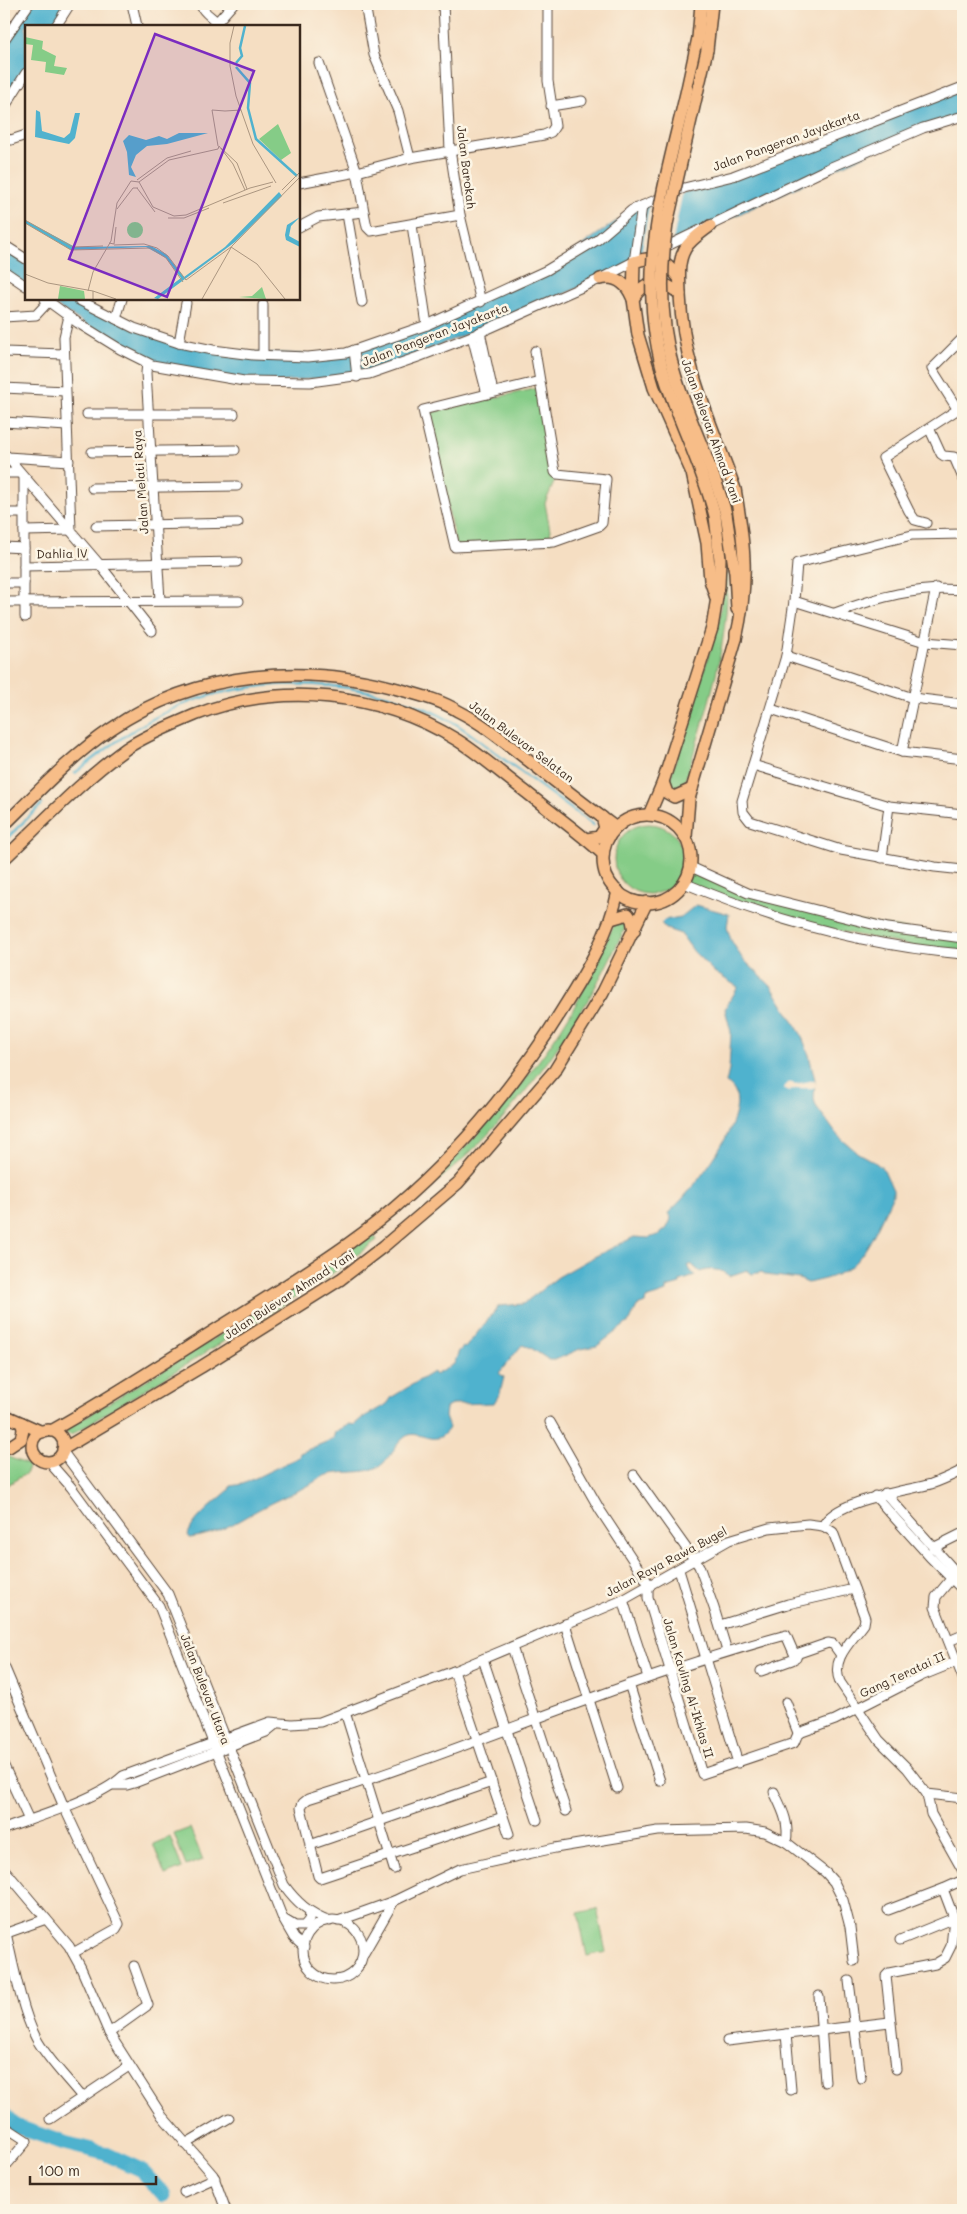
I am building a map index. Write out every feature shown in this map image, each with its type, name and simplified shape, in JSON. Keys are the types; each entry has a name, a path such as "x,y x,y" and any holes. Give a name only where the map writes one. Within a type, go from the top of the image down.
{"main road":[{"name":"Jalan Bulevar Ahmad Yani","path":"686,837 692,789 736,640 737,604 721,515 707,485 666,380 655,334 651,300 652,254 656,223 696,47 701,4"},
{"name":"Jalan Bulevar Ahmad Yani","path":"649,815 663,782 712,628 716,598 720,585 720,489 683,398 674,370 662,295 662,261 667,224 707,50 712,4"},
{"path":"710,226 691,242 681,257 680,294 682,323 692,375 735,488 744,545 746,582 743,610 736,640"},
{"path":"679,278 667,263 660,260 634,257 633,299 638,336 654,388 692,473 707,543 710,580 716,598"},
{"path":"600,279 608,277 622,282 627,286 633,299"},
{"path":"633,299 638,291 654,283 662,282 680,294"},
{"name":"Jalan Bulevar Selatan","path":"4,825 92,742 132,716 176,695 203,686 237,679 289,674 366,681 432,699 459,711 500,739 616,828"},
{"path":"4,859 89,779 129,747 156,732 210,710 239,701 271,696 315,696 355,700 395,711 414,719 464,745 587,839 603,854"},
{"path":"663,782 667,793 674,797 692,789"},
{"path":"649,815 670,821 686,837 691,850 691,867 684,883 668,897 647,902 631,899 618,891 606,875 603,854 616,828 637,816 649,815"},
{"path":"587,839 599,837 605,828 602,817"},
{"name":"Jalan Bulevar Ahmad Yani","path":"47,1431 171,1358 348,1244 412,1192 478,1124 524,1068 580,982 611,918 618,891"},
{"name":"Jalan Bulevar Ahmad Yani","path":"63,1450 341,1279 384,1246 458,1183 555,1070 603,992 647,902"},
{"path":"611,918 628,914 632,920 634,931"},
{"path":"4,1415 47,1431 61,1438 63,1450 55,1460 48,1462 39,1460 33,1453 32,1447 34,1439 47,1431"},
{"path":"6,1446 18,1444 21,1439 22,1423"},
{"path":"6,1446 33,1453"}],"street":[{"path":"4,40 29,4"},
{"path":"57,25 70,4"},
{"path":"132,4 137,25"},
{"path":"200,4 205,15 218,24 233,4"},
{"path":"390,4 366,5 376,61 398,111 410,158"},
{"name":"Jalan Barokah","path":"444,4 450,150 460,215 481,302"},
{"path":"300,183 357,172 410,158 544,135 551,132 554,126 548,81 548,4"},
{"path":"319,63 357,172 368,230 412,225 460,215"},
{"path":"4,108 25,75"},
{"name":"Jalan Pangeran Jayakarta","path":"79,300 134,328 213,350 308,357 354,350 427,325 481,302 566,260 604,235 632,210 684,188 733,176 963,88"},
{"path":"551,106 582,101"},
{"name":"Jalan Pangeran Jayakarta","path":"47,300 120,349 147,363 210,377 244,381 310,382 357,377 385,369 476,334 600,279 634,257 710,226 829,168 923,128 963,116"},
{"path":"4,138 11,140 25,135"},
{"path":"634,257 642,206"},
{"path":"300,226 318,217 364,212"},
{"path":"347,214 362,302"},
{"path":"412,225 427,325"},
{"path":"4,244 25,258"},
{"path":"4,271 25,285"},
{"path":"4,317 36,315 47,300"},
{"path":"116,319 122,300"},
{"path":"179,342 186,303"},
{"path":"263,305 263,355"},
{"path":"69,316 64,337 64,354 71,530"},
{"path":"476,334 490,393"},
{"path":"926,523 915,520 909,511 883,458 930,430 961,408 932,369 963,338"},
{"path":"354,350 357,377"},
{"path":"535,351 540,381 555,472 557,474 606,479 602,523 599,526 554,542 458,548 453,545 422,412 540,381"},
{"path":"4,352 64,354"},
{"name":"Jalan Melati Raya","path":"147,363 148,414 160,600"},
{"path":"4,388 65,391"},
{"path":"87,414 234,414"},
{"path":"4,422 67,426"},
{"path":"930,430 941,454 954,457 963,478"},
{"path":"92,452 235,450"},
{"path":"5,455 69,461"},
{"path":"5,455 71,530 152,631"},
{"path":"4,473 22,475"},
{"path":"22,475 25,617"},
{"path":"92,488 237,486"},
{"path":"4,513 24,513"},
{"path":"96,526 238,523"},
{"path":"24,531 71,530"},
{"path":"963,534 912,535 800,562 796,566 794,600 786,656 742,801 743,812 750,821 841,850 963,870"},
{"path":"4,547 24,548"},
{"name":"Dahlia lV","path":"24,566 237,562"},
{"path":"4,583 24,583"},
{"path":"902,752 936,588"},
{"path":"835,613 884,597 918,589 963,590"},
{"path":"794,600 925,642 963,645"},
{"path":"4,602 239,601"},
{"path":"786,656 914,698 963,704"},
{"path":"771,709 902,752 963,759"},
{"path":"754,765 889,806 963,814"},
{"path":"882,858 889,806"},
{"path":"691,867 748,893 888,928 963,938"},
{"path":"684,883 725,900 790,921 900,946 963,954"},
{"path":"550,1422 600,1510 649,1587"},
{"name":"Jalan Bulevar Utara","path":"63,1450 168,1594 229,1741 281,1878 294,1898 310,1912 334,1921"},
{"name":"Jalan Bulevar Utara","path":"48,1462 71,1487 159,1606 283,1919 294,1938 304,1947"},
{"path":"963,1470 934,1483 875,1496 829,1516 823,1526 833,1532 865,1622 841,1655 837,1665 838,1677 878,1740 907,1768 927,1794 931,1814 963,1871"},
{"path":"634,1475 699,1566 727,1651"},
{"path":"885,1493 963,1580"},
{"path":"875,1496 963,1590"},
{"name":"Jalan Raya Rawa Bugel","path":"4,1829 64,1807 114,1785 123,1776 215,1747 270,1722 276,1724 314,1723 454,1671 623,1600 729,1540 769,1528 808,1524 823,1526"},
{"path":"933,1548 963,1533"},
{"path":"679,1570 738,1763"},
{"path":"951,1578 934,1601 963,1678"},
{"name":"Jalan Kavling Al-Ikhlas II","path":"649,1587 648,1598 702,1774 794,1743 798,1734 857,1709"},
{"path":"720,1625 788,1604 854,1589"},
{"path":"623,1600 648,1677"},
{"path":"565,1624 617,1788"},
{"path":"503,1817 320,1878 302,1809 304,1802 308,1799 478,1742 648,1677 727,1651 786,1635 796,1658"},
{"path":"949,1641 963,1635"},
{"path":"761,1671 796,1658 802,1652 831,1643 841,1655"},
{"path":"512,1647 566,1811"},
{"path":"483,1659 537,1820"},
{"name":"Gang Teratai II","path":"857,1709 914,1680 958,1661"},
{"path":"4,1666 64,1807 118,1924 116,1929 73,1954"},
{"path":"454,1671 509,1834"},
{"path":"629,1684 660,1781"},
{"path":"786,1702 798,1734"},
{"path":"345,1712 394,1870"},
{"path":"4,1766 29,1820"},
{"path":"310,1845 492,1782"},
{"path":"774,1792 786,1819 788,1831 786,1842"},
{"path":"927,1794 963,1798"},
{"path":"394,1901 358,1967 348,1976 329,1980 316,1975 308,1966 304,1947 306,1937 312,1929 394,1901 460,1869 606,1839 658,1832 724,1828 765,1832 786,1842 826,1873 834,1882 843,1900 850,1927 854,1961"},
{"path":"4,1869 58,1932 73,1954 109,2033 162,2116 215,2178 226,2210"},
{"path":"888,1910 963,1880"},
{"path":"896,2069 886,1974 942,1961 951,1946 954,1918 943,1889"},
{"path":"283,1919 299,1927 307,1923 310,1912"},
{"path":"900,1940 954,1918"},
{"path":"46,1919 5,1934 34,2034 47,2054 82,2096"},
{"path":"334,1921 350,1926 360,1936 363,1955"},
{"path":"109,2033 148,2005 134,1966"},
{"path":"850,1981 861,2078"},
{"path":"819,1996 825,2082"},
{"path":"727,2041 890,2022"},
{"path":"786,2034 791,2090"},
{"path":"50,2119 129,2066"},
{"path":"185,2144 229,2118"},
{"path":"4,2126 27,2141 4,2168"},
{"path":"184,2192 215,2178"}],"green space":[{"path":"538,388 556,478 545,503 552,541 456,546 427,413"},
{"path":"727,572 727,601 724,628 714,683 682,791 673,793 668,785 719,622 724,573"},
{"path":"656,824 669,830 678,839 682,845 684,859 682,873 674,884 663,892 642,894 635,892 624,884 616,873 614,852 616,845 624,834 635,826"},
{"path":"691,867 726,885 846,919 963,938 963,954 940,952 790,921 684,883"},
{"path":"621,918 627,921 625,929 594,990 550,1059 494,1128 452,1169 429,1188 426,1187 508,1100 545,1053 577,1002 616,920"},
{"path":"372,1233 377,1240 329,1276 71,1435 66,1433 67,1428 260,1310"},
{"path":"6,1456 28,1465 27,1473 4,1487 4,1457"},
{"path":"190,1828 203,1860 186,1866 174,1834"},
{"path":"170,1837 182,1868 165,1875 153,1844"},
{"path":"597,1909 606,1952 587,1956 578,1913"}],"water":[{"path":"29,4 70,4 57,25 25,25 25,75 4,108 4,40"},
{"path":"963,87 963,116 923,128 600,279 369,374 266,383 152,365 47,300 79,300 134,328 213,350 330,355 395,337 547,270 632,210 733,176"},
{"path":"4,245 25,258 25,285 4,271"},
{"path":"696,905 729,914 727,927 731,940 742,958 772,987 801,1034 809,1055 815,1080 814,1099 816,1106 838,1136 858,1153 884,1170 893,1190 893,1195 866,1249 851,1266 838,1274 808,1283 799,1279 766,1275 762,1272 752,1274 747,1270 729,1276 715,1270 700,1272 691,1264 687,1266 695,1276 680,1281 680,1284 666,1288 666,1292 646,1299 645,1303 637,1306 630,1321 597,1346 580,1349 555,1360 549,1360 531,1348 522,1345 499,1373 504,1377 500,1393 494,1403 453,1404 446,1408 445,1417 449,1428 444,1435 438,1438 416,1435 405,1437 384,1463 374,1469 325,1476 225,1528 190,1538 188,1535 194,1523 229,1490 230,1486 243,1484 299,1457 300,1453 333,1439 335,1432 350,1424 354,1425 362,1418 387,1404 392,1397 433,1372 435,1375 454,1364 459,1351 463,1347 465,1348 499,1306 523,1304 558,1277 588,1260 634,1237 649,1238 660,1234 667,1228 671,1219 668,1213 691,1189 719,1150 730,1129 736,1110 736,1094 726,1083 729,1070 731,1032 725,1009 738,987 714,972 694,952 681,934 666,929 661,923 664,920 681,917"}],"pier":[{"path":"684,185 672,245 640,261 650,200"},
{"path":"815,1080 816,1087 797,1088 788,1092 784,1088 788,1082 796,1084"}],"waterway":[{"path":"75,773 139,727 162,714 195,700 232,690 271,685 310,684 350,688 388,696 424,708 456,724 593,825"},
{"path":"4,841 42,804"},
{"path":"4,1429 8,1430"},
{"path":"4,2114 15,2126 64,2143 104,2153 141,2170 164,2195"}]}
